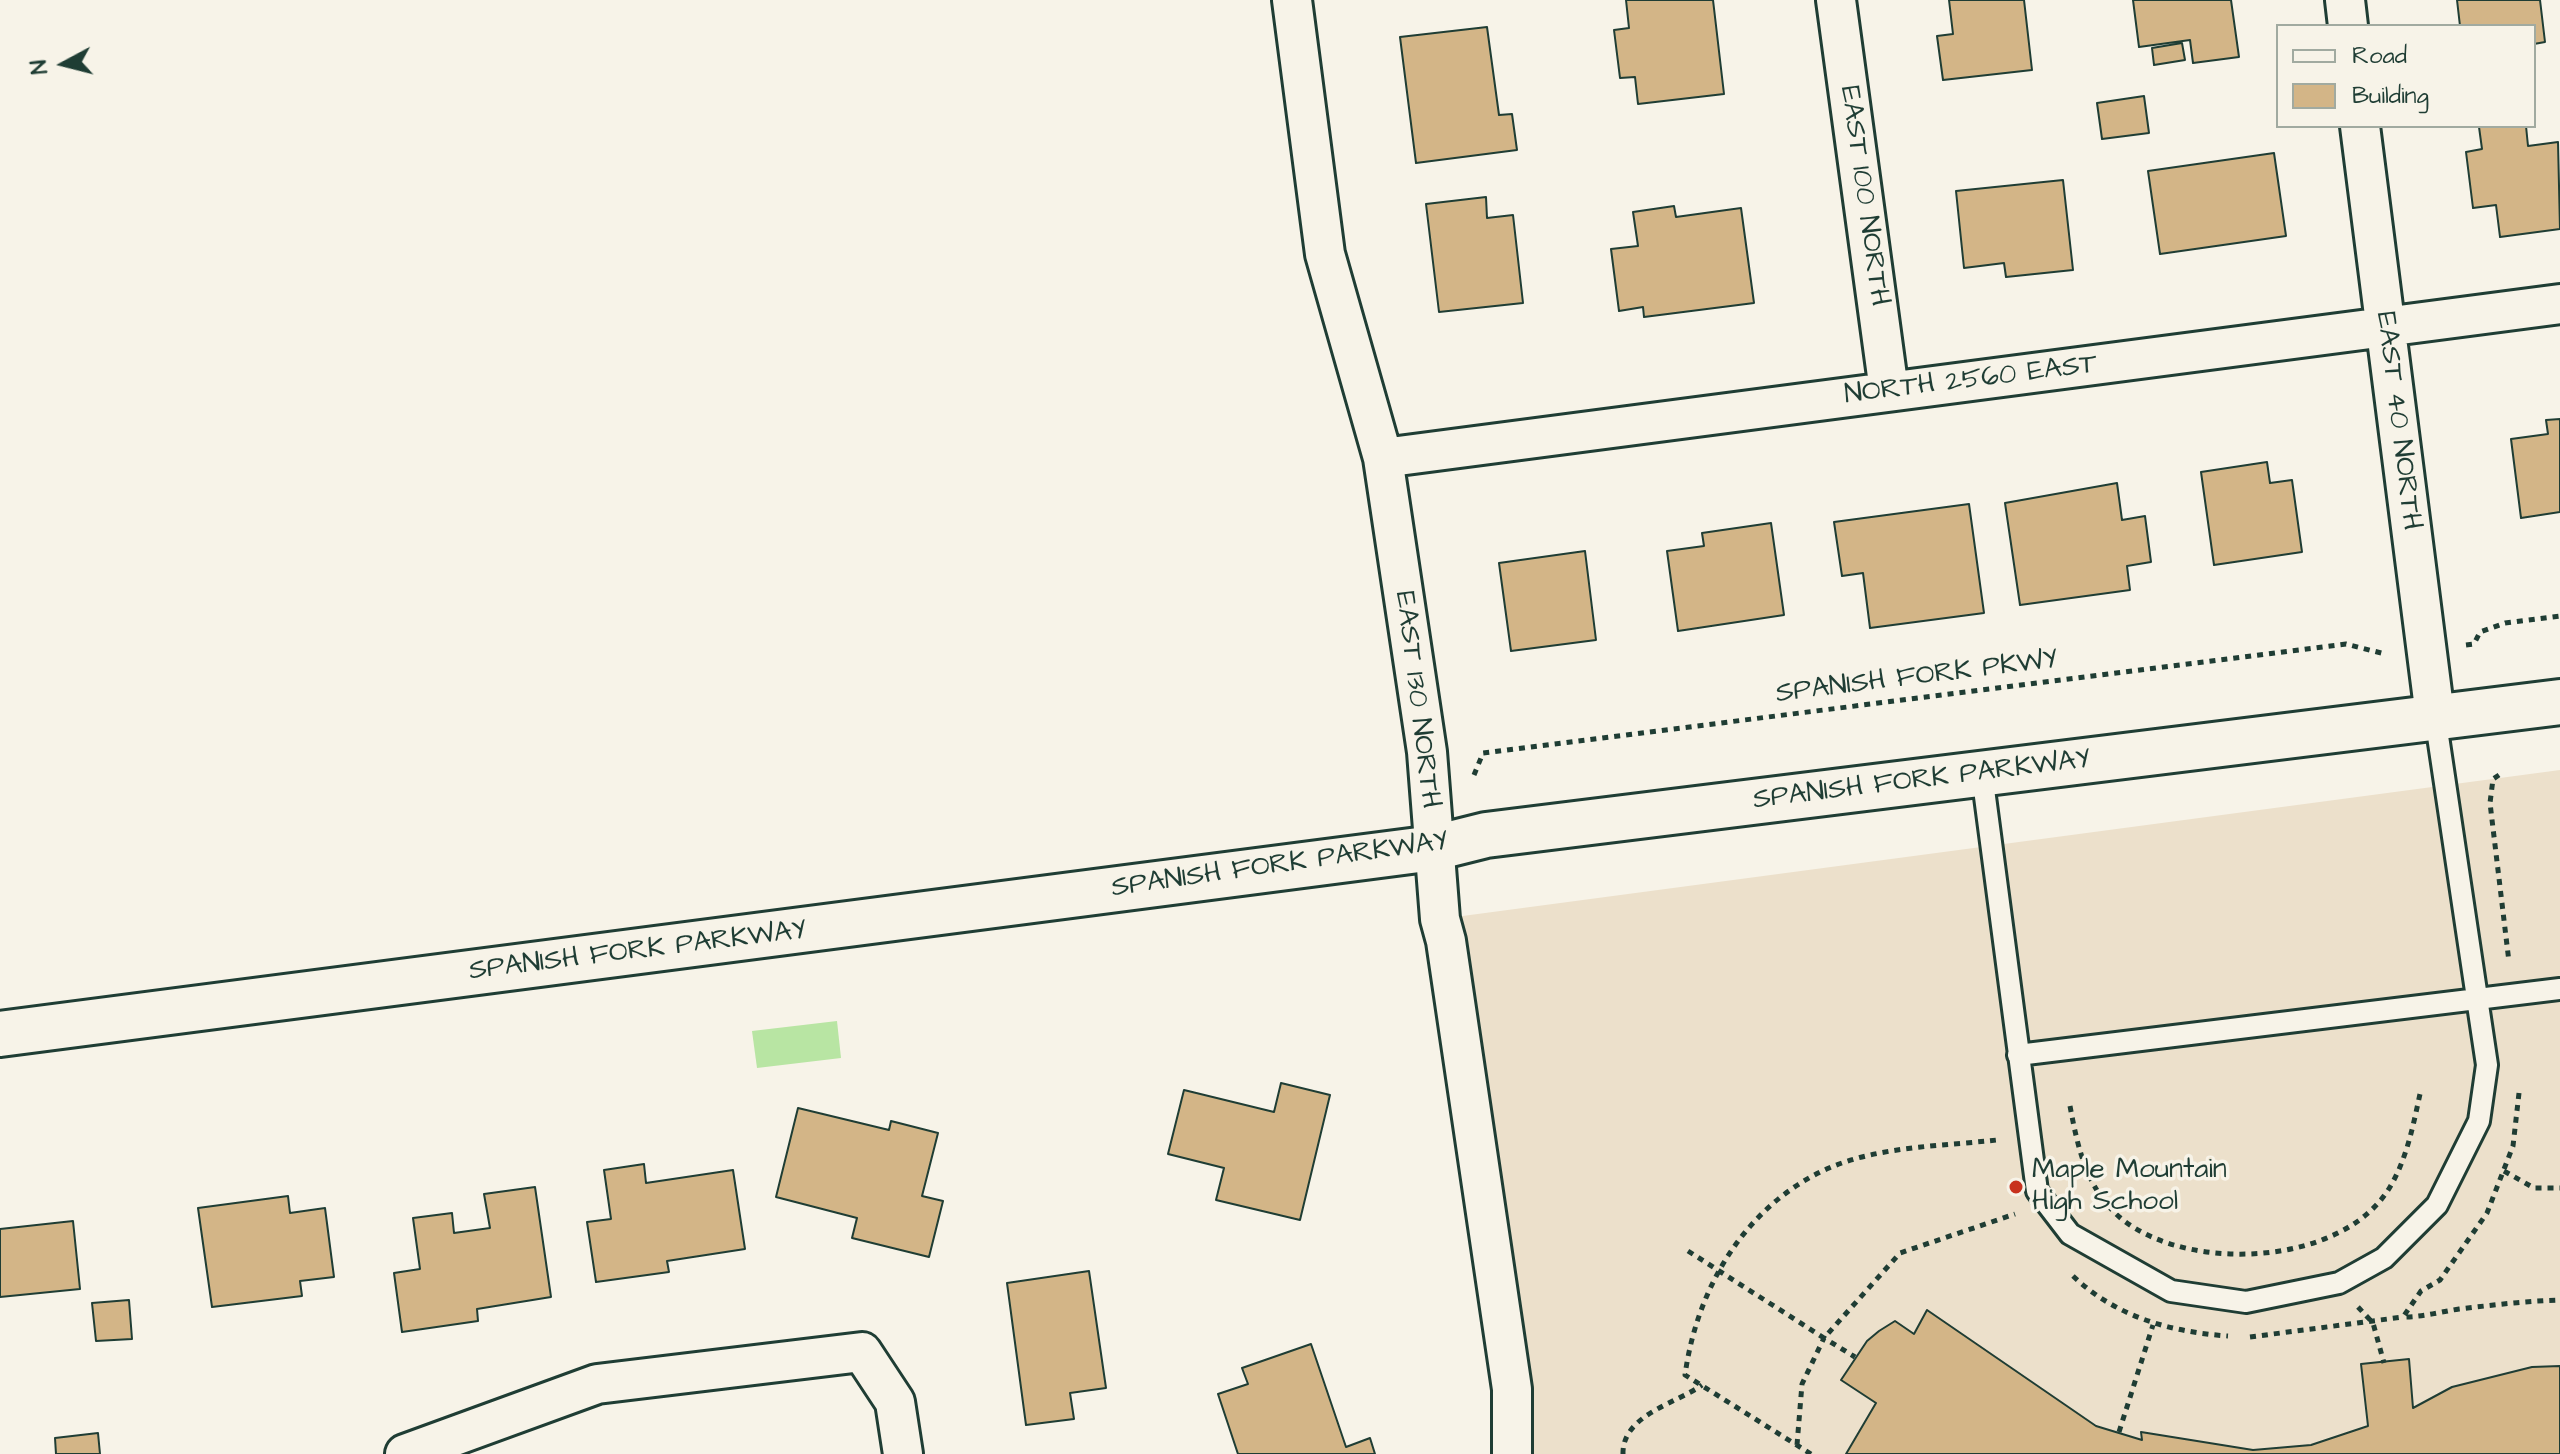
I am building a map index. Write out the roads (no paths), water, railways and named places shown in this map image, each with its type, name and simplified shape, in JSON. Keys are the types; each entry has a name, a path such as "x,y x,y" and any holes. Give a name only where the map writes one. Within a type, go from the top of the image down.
{"street":[{"name":"EAST 130 NORTH","path":"1292,0 1325,254 1383,458 1427,752 1440,919 1446,941 1512,1389 1512,1454"},
{"name":"EAST 100 NORTH","path":"1836,0 1889,391"},
{"path":"2345,0 2348,24"},
{"name":"EAST 40 NORTH","path":"2360,128 2435,716"},
{"name":"NORTH 2560 EAST","path":"1383,458 2560,304"},
{"name":"SPANISH FORK PARKWAY","path":"0,1034 1434,848 1486,835 2560,702"},
{"path":"405,1454 597,1384 862,1352 895,1402 903,1454"}],"lane":[{"path":"1982,774 2037,1191 2070,1234 2171,1291 2246,1302 2339,1283 2384,1258 2437,1205 2479,1121 2487,1065 2435,716"},
{"path":"2018,1055 2560,989"}],"place":[{"name":"Maple Mountain High School","path":"2016,1187"}]}
